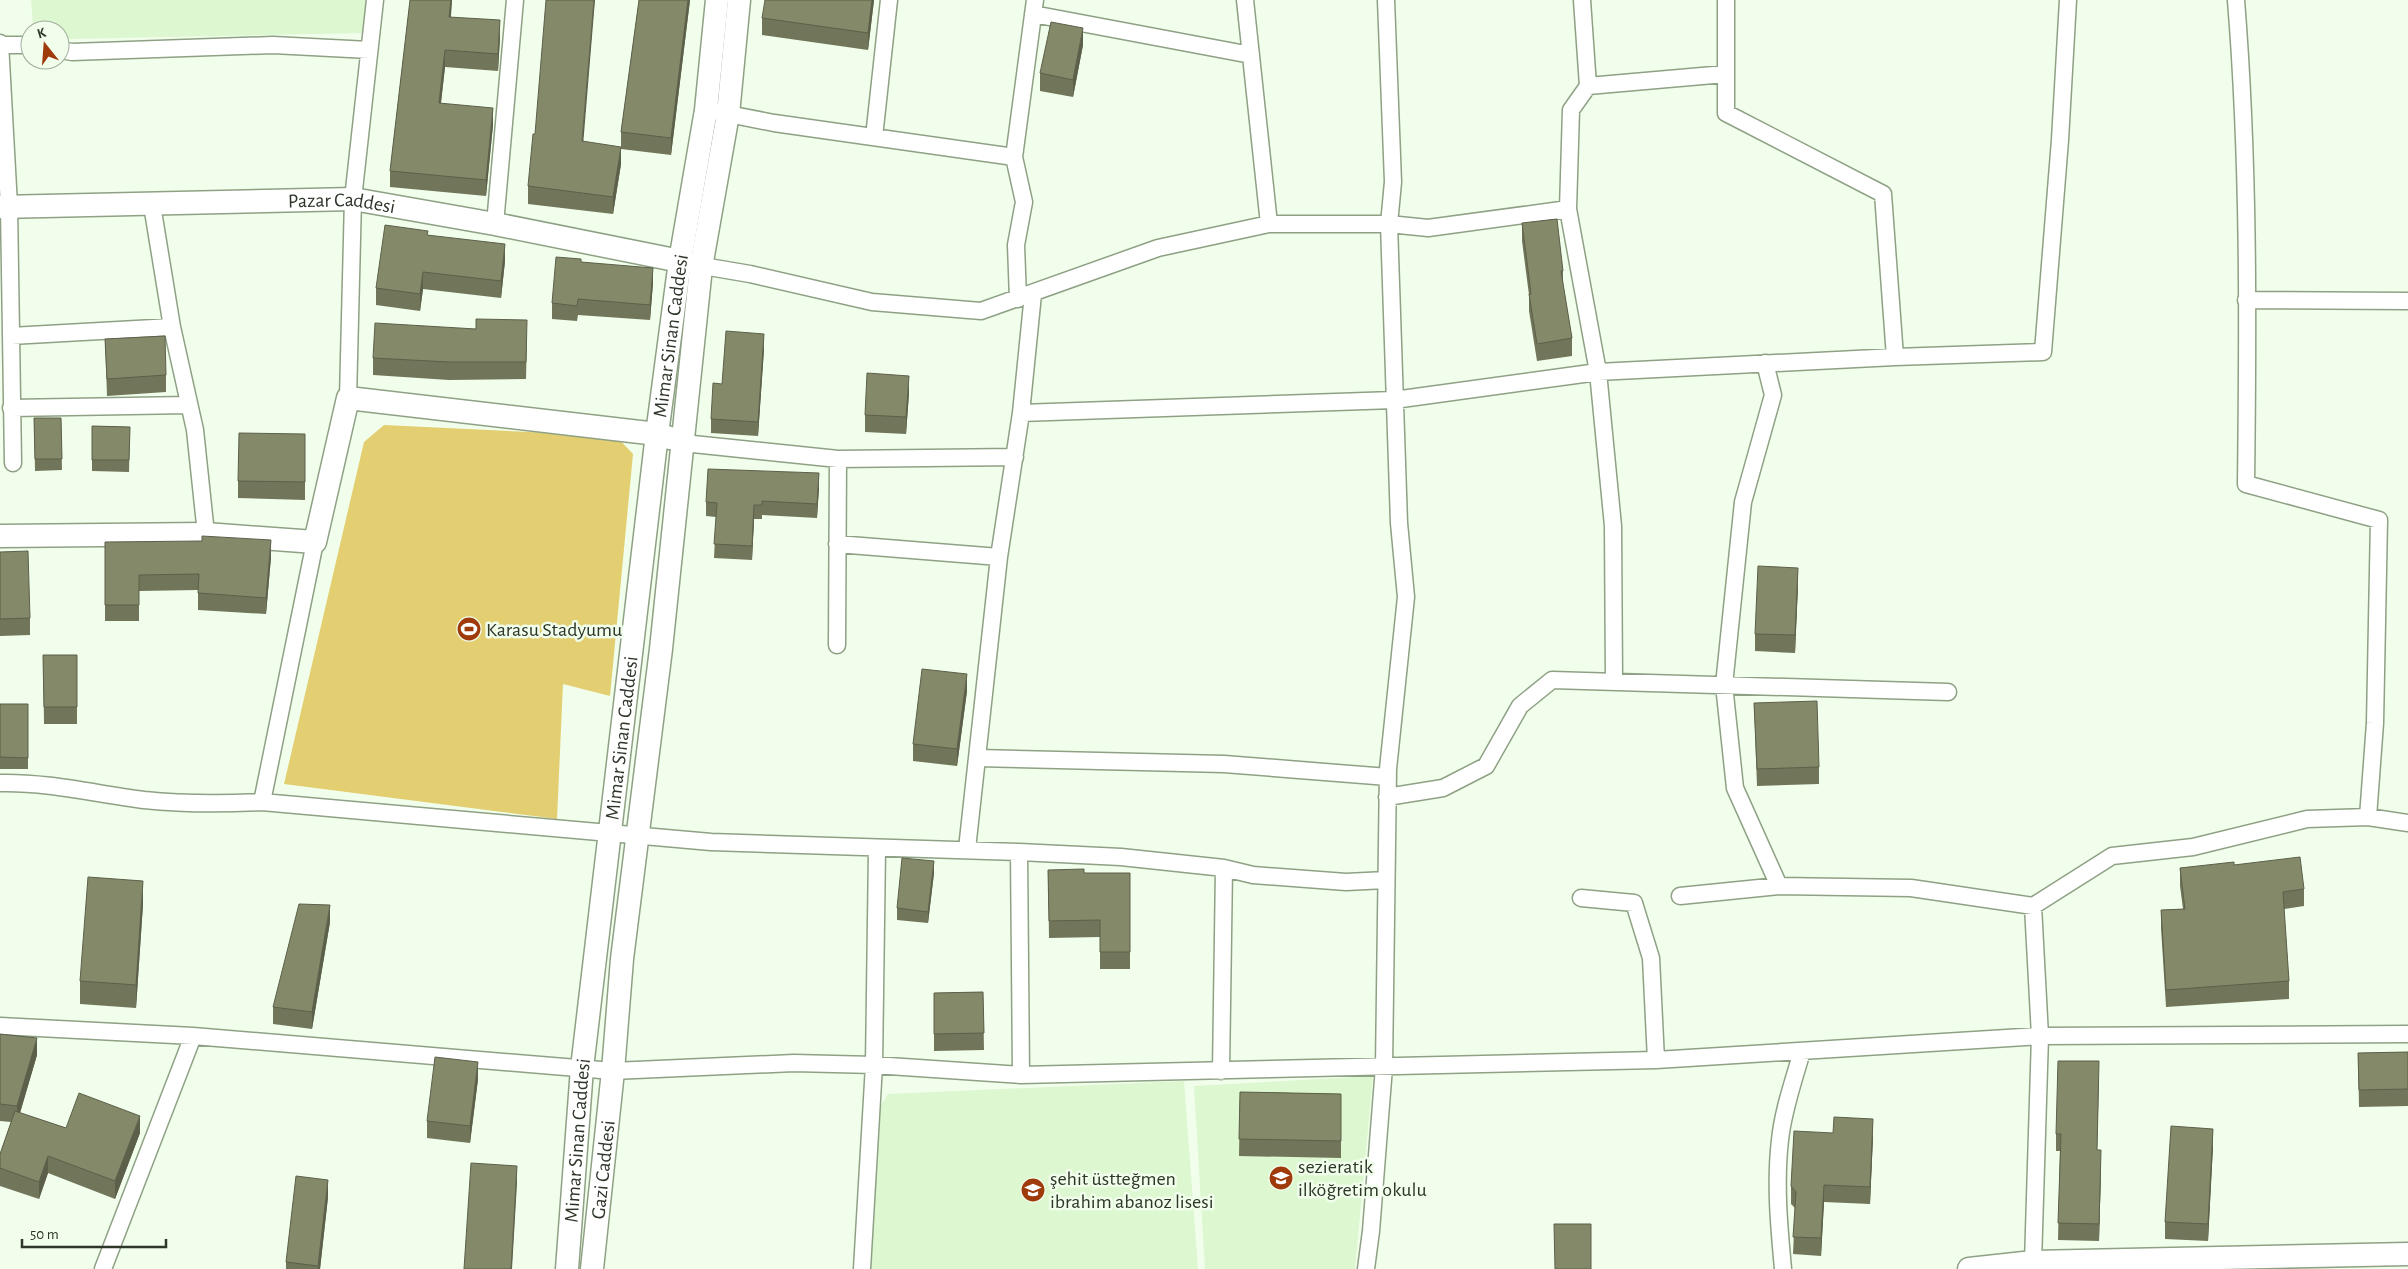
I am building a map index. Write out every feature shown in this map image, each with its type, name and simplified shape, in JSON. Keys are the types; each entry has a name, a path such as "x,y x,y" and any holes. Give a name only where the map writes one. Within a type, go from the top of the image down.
{"main road":[{"name":"Mimar Sinan Caddesi","path":"613,1071 622,959 683,444 691,264 717,0"},
{"name":"Mimar Sinan Caddesi","path":"567,1269 582,1068 657,434 691,264 728,114 739,0"},
{"name":"Pazar Caddesi","path":"4,207 353,199 495,224 691,264"},
{"path":"0,536 206,534 315,542 348,398 657,434 683,444"},
{"name":"Gazi Caddesi","path":"592,1269 613,1071"},
{"path":"1969,1269 2408,1254"}],"street":[{"path":"348,398 353,199 375,0"},
{"path":"495,224 515,0"},
{"path":"874,137 888,0"},
{"path":"1245,0 1269,224"},
{"path":"1366,1269 1371,1231 1384,1067 1388,777 1406,597 1399,523 1394,400 1389,224 1393,182 1386,0"},
{"path":"1582,0 1588,86 1570,110 1568,209 1598,372 1613,526 1614,682"},
{"path":"1726,0 1726,113 1883,194 1895,357"},
{"path":"1021,413 1394,400 1598,372 1895,357 2043,352 2060,140 2068,0"},
{"path":"2236,0 2242,78 2246,300 2246,484 2378,520 2375,723 2368,817"},
{"path":"967,849 999,557 1021,413 1026,296 1016,245 1024,202 1014,157 1034,7 1251,56"},
{"path":"13,463 11,336 4,207 0,44 20,45"},
{"path":"70,52 273,45 370,50"},
{"path":"1588,86 1725,74"},
{"path":"706,110 1014,157"},
{"path":"152,205 172,327 195,430 206,534"},
{"path":"691,264 750,274 872,302 981,311 1158,248 1269,224 1389,224 1428,228 1568,209"},
{"path":"2246,300 2408,301"},
{"path":"11,336 172,327"},
{"path":"1765,363 1773,395 1743,502 1724,685 1735,788 1779,886"},
{"path":"11,408 189,404"},
{"path":"683,444 838,460 1015,457"},
{"path":"837,645 838,460"},
{"path":"262,802 315,542"},
{"path":"838,544 999,557"},
{"path":"1388,797 1443,788 1486,766 1520,706 1552,680 1948,692"},
{"path":"978,758 1224,764 1388,777"},
{"path":"0,783 29,782 145,800 224,804 262,802 711,842 877,849 967,849 1121,857 1224,868 1253,875 1346,882 1386,880"},
{"path":"1680,896 1779,886 1911,888 2033,906 2112,856 2193,847 2306,819 2368,817 2408,823"},
{"path":"862,1269 874,1065 877,849"},
{"path":"1019,852 1020,1075"},
{"path":"1221,1071 1224,868"},
{"path":"1581,898 1634,902 1652,958 1656,1060"},
{"path":"2032,1266 2040,1036 2033,906"},
{"path":"0,1026 193,1036 613,1071 794,1064 874,1065 1020,1075 1656,1060 2040,1036 2408,1034"},
{"path":"103,1269 193,1036"},
{"path":"1783,1269 1776,1196 1780,1138 1802,1051"}],"shaded area":[{"path":"31,0 366,0 362,33 70,39 70,20 33,20"},
{"name":"Karasu Stadyumu","path":"384,425 616,436 633,454 610,696 563,684 557,819 284,784 364,442"},
{"name":"sezieratik ilköğretim okulu","path":"1373,1076 1355,1269 1205,1269 1194,1086"},
{"name":"şehit üstteğmen ibrahim abanoz lisesi","path":"1184,1081 1198,1269 871,1269 878,1110 888,1094"}],"building":[{"path":"410,0 451,0 449,17 500,20 498,54 445,50 439,103 493,108 486,180 390,171"},
{"path":"546,0 594,0 582,141 621,147 613,197 528,186 533,134 535,134"},
{"path":"639,0 688,0 671,138 621,132"},
{"path":"765,0 872,0 868,33 762,18"},
{"path":"1051,22 1083,28 1073,80 1040,73"},
{"path":"1557,219 1563,271 1561,271 1572,338 1537,344 1529,294 1531,294 1522,223"},
{"path":"385,225 428,231 427,235 505,244 501,281 423,272 420,294 376,288"},
{"path":"556,257 581,259 581,262 653,268 650,305 578,299 577,306 552,303"},
{"path":"476,319 527,320 526,362 449,362 373,358 375,323 476,329"},
{"path":"726,331 764,334 758,422 711,419 713,383 722,384"},
{"path":"165,336 166,375 107,379 105,339"},
{"path":"867,373 909,376 906,417 865,415"},
{"path":"34,418 61,418 62,459 35,459"},
{"path":"92,426 130,427 129,460 92,460"},
{"path":"239,433 305,434 305,482 238,481"},
{"path":"708,469 819,473 817,504 762,501 762,505 754,505 752,546 714,544 717,503 706,502"},
{"path":"202,536 271,540 266,598 198,593 199,574 139,575 139,605 105,605 105,542 202,541"},
{"path":"28,551 30,618 0,619 0,552"},
{"path":"1758,566 1798,568 1795,635 1755,634"},
{"path":"43,655 77,655 77,707 44,707"},
{"path":"922,669 967,674 957,749 913,744"},
{"path":"1817,701 1819,767 1757,769 1754,703"},
{"path":"0,704 28,704 28,758 0,757"},
{"path":"2300,857 2304,889 2283,892 2289,981 2166,990 2161,910 2185,909 2180,868 2234,862 2234,865"},
{"path":"902,858 934,861 928,912 897,908"},
{"path":"1084,869 1084,873 1130,873 1130,952 1100,952 1100,920 1049,921 1048,870"},
{"path":"88,877 143,881 136,985 80,981"},
{"path":"299,904 330,905 312,1012 273,1007"},
{"path":"983,992 984,1033 934,1034 934,993"},
{"path":"0,1034 37,1038 17,1106 0,1104"},
{"path":"2408,1052 2408,1089 2359,1090 2358,1053"},
{"path":"435,1057 478,1062 470,1126 427,1121"},
{"path":"2058,1061 2099,1061 2097,1150 2101,1150 2099,1224 2058,1223 2061,1134 2056,1134"},
{"path":"1240,1092 1341,1094 1341,1141 1239,1139"},
{"path":"79,1093 140,1116 115,1181 48,1156 39,1182 0,1168 0,1154 15,1111 66,1128"},
{"path":"1834,1117 1873,1119 1870,1187 1824,1185 1821,1238 1793,1237 1796,1192 1791,1186 1794,1131 1833,1133"},
{"path":"2171,1126 2213,1129 2208,1224 2165,1222"},
{"path":"471,1163 517,1166 511,1269 464,1269"},
{"path":"296,1176 328,1180 318,1266 286,1262"},
{"path":"1554,1224 1591,1224 1591,1269 1555,1269"}],"place":[{"name":"Karasu Stadyumu","path":"469,629"},
{"name":"sezieratik ilköğretim okulu","path":"1281,1178"},
{"name":"şehit üstteğmen ibrahim abanoz lisesi","path":"1033,1190"}]}
